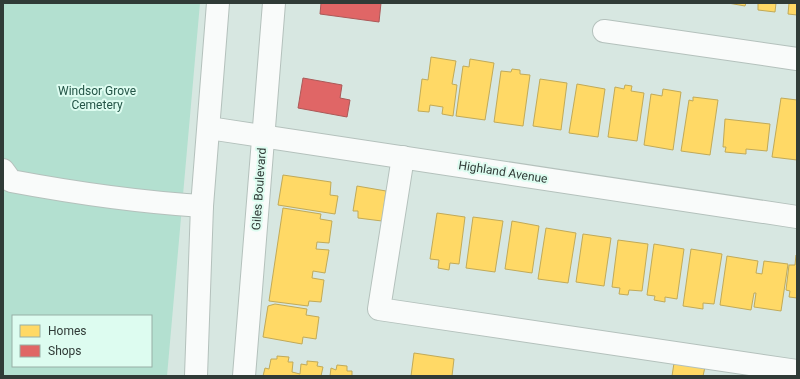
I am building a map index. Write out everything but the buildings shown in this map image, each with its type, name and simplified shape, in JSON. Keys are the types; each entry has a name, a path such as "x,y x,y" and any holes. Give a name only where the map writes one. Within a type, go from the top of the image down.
{"street":[{"path":"196,376 202,206 218,3"},
{"name":"Giles Boulevard","path":"244,376 274,3"},
{"path":"604,31 797,59"},
{"name":"Highland Avenue","path":"208,128 797,217"},
{"path":"403,157 379,309 797,371"},
{"path":"6,179 135,200 202,206"}],"green space":[{"name":"Windsor Grove Cemetery","path":"3,3 200,3 167,376 3,376"}]}
